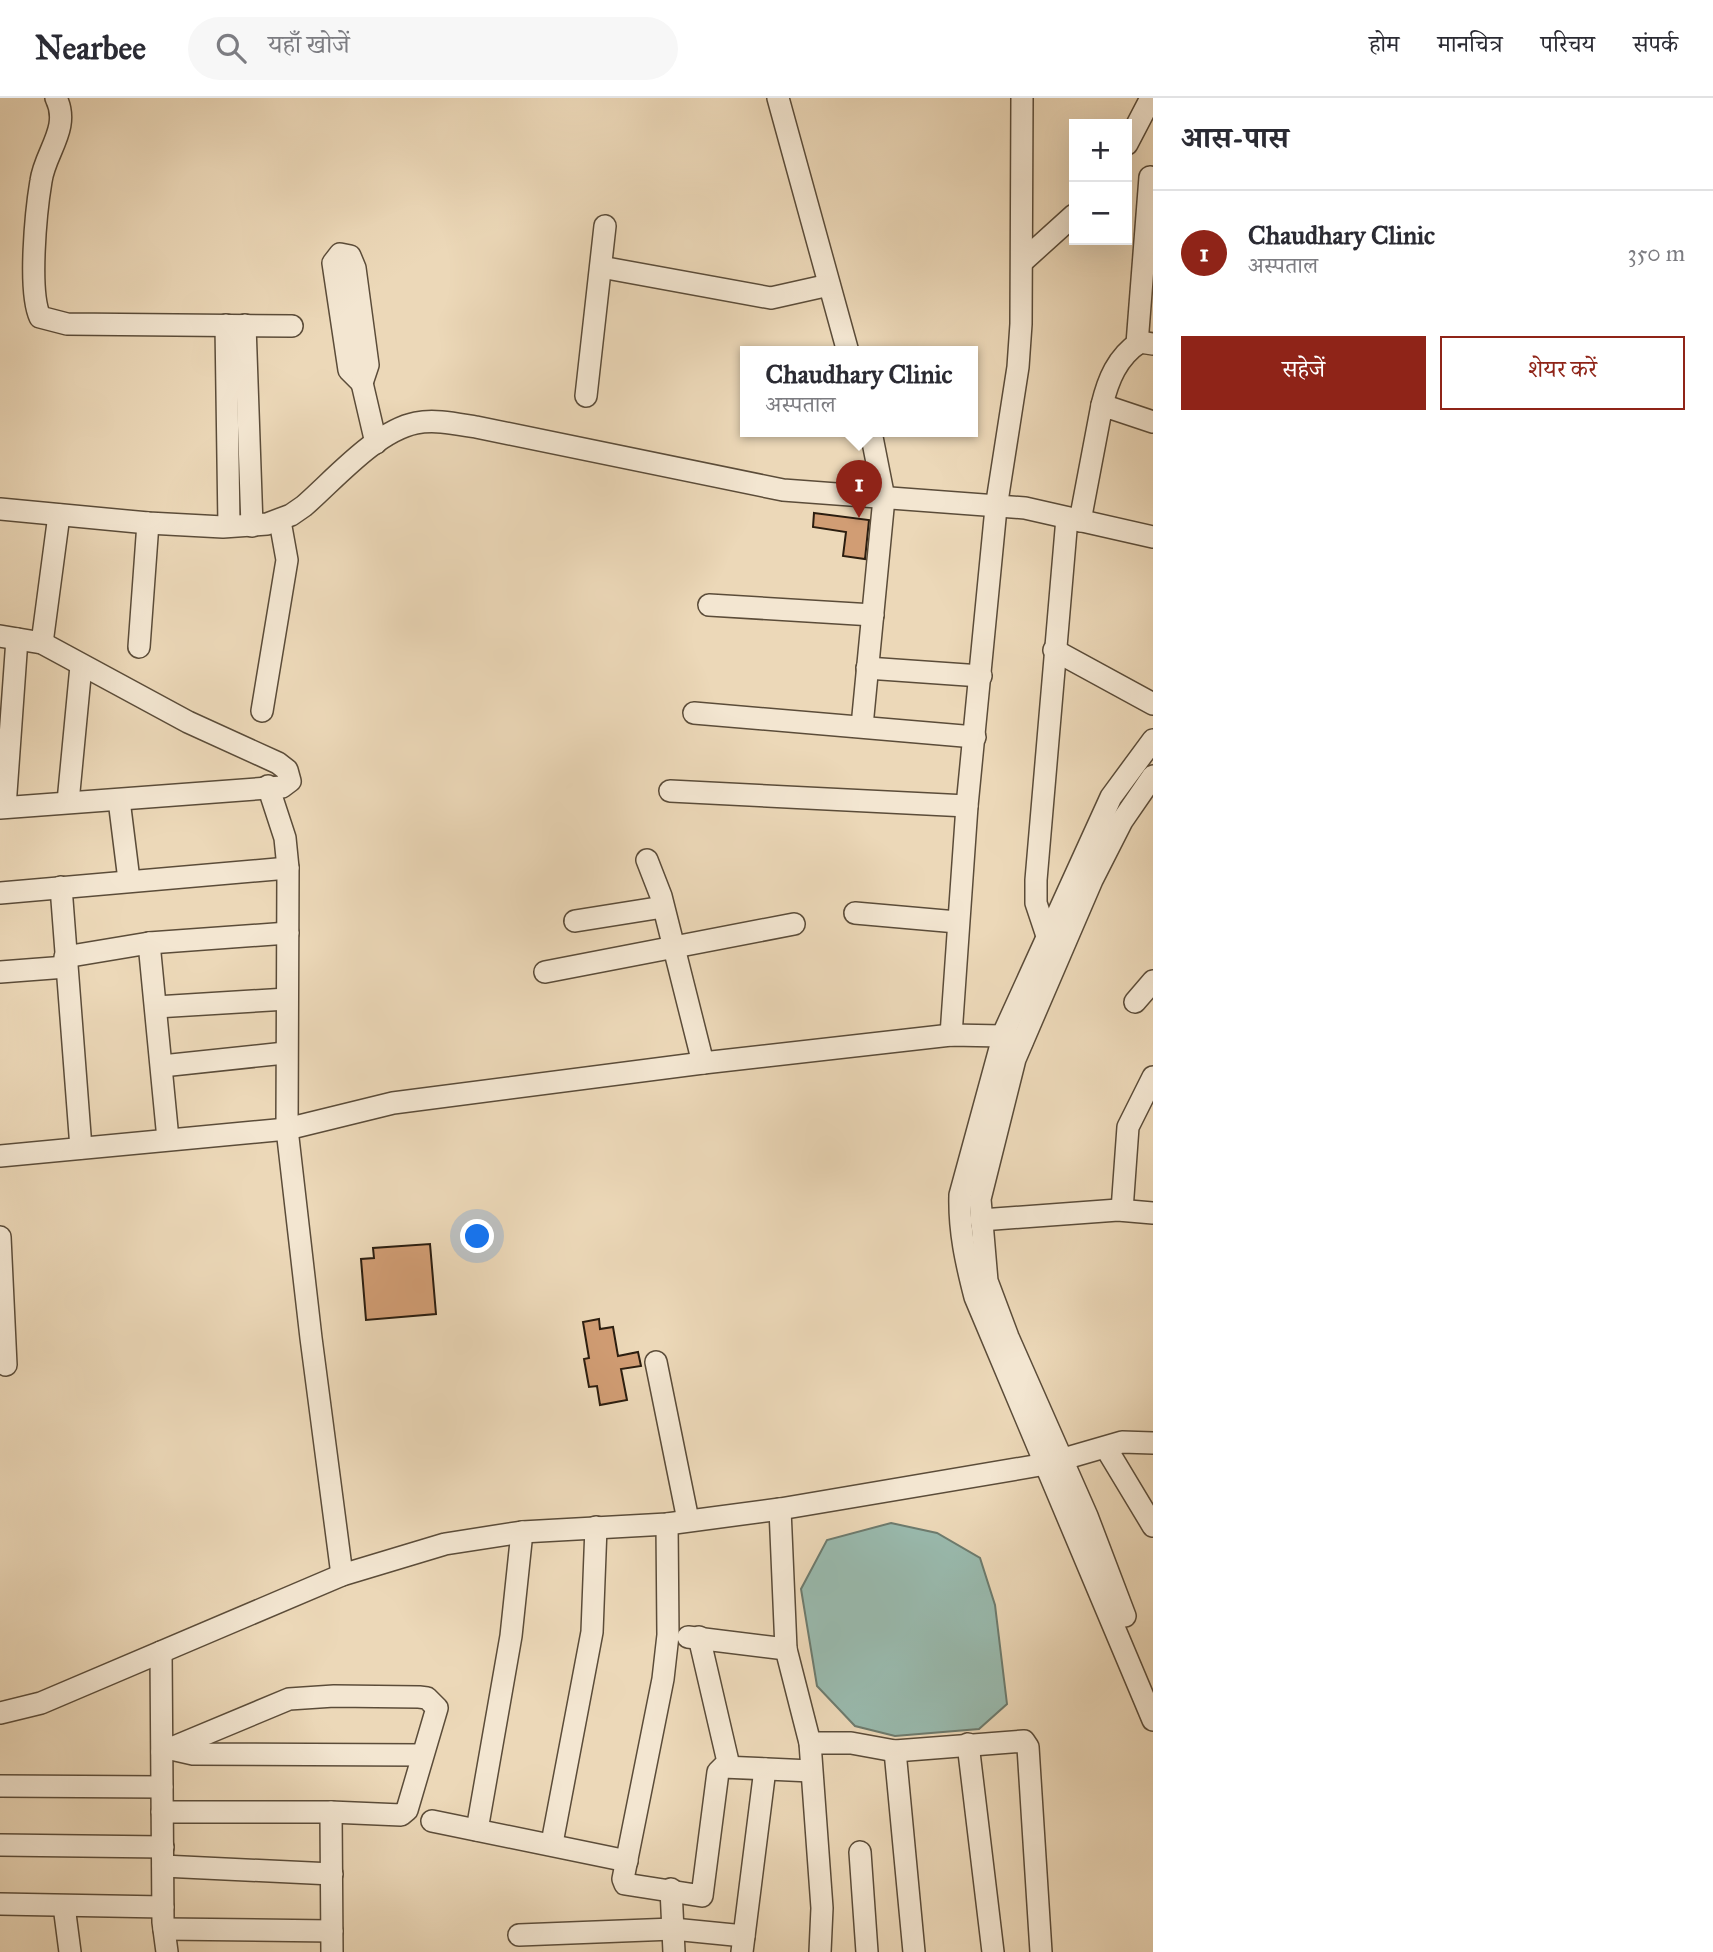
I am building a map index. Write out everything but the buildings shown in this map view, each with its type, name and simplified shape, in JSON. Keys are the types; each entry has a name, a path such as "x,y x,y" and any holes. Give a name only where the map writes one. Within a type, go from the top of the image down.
{"street":[{"path":"56,98 61,121 41,181 33,294 40,317 67,324 292,326"},
{"path":"778,98 846,346"},
{"path":"951,1035 957,922 996,508 1018,367 1022,98"},
{"path":"1132,134 1151,98"},
{"path":"1047,936 1036,903 1036,880 1054,650 1073,519 1111,374 1145,344 1150,177"},
{"path":"1021,262 1069,219"},
{"path":"586,396 605,226"},
{"path":"362,383 349,370 333,263 340,254 350,256 355,268 368,365 362,383 376,443"},
{"path":"601,267 771,298 829,285"},
{"path":"236,325 252,526"},
{"path":"229,526 236,325"},
{"path":"1102,405 1153,422"},
{"path":"0,509 148,523 252,526 280,520 304,506 376,443 402,427 431,421 476,426 783,489 996,508 1025,508 1153,537"},
{"path":"862,726 884,498 872,437"},
{"path":"42,643 59,515"},
{"path":"262,711 287,560 280,520"},
{"path":"139,647 148,523"},
{"path":"709,605 873,615"},
{"path":"8,638 42,643 188,722 278,763 287,770 290,781 287,786 3,808 8,638"},
{"path":"1054,650 1153,704"},
{"path":"68,802 81,666"},
{"path":"867,668 981,676"},
{"path":"694,713 975,737"},
{"path":"1153,740 1111,797 1047,936 960,1195 959,1221 962,1248 975,1297 1054,1462 1153,1683"},
{"path":"1153,776 1122,821 1013,1039 1015,1059 980,1199 987,1281 1153,1720"},
{"path":"268,786 285,838 288,868 285,1053 287,1129 310,1338 342,1575"},
{"path":"670,791 967,806"},
{"path":"119,800 129,880"},
{"path":"647,860 663,907 703,1063"},
{"path":"0,893 288,868"},
{"path":"61,887 81,1147"},
{"path":"575,921 663,907"},
{"path":"855,913 957,922"},
{"path":"545,972 794,924"},
{"path":"0,972 66,962 149,943 288,933"},
{"path":"149,943 168,1139"},
{"path":"1135,1002 1153,981"},
{"path":"156,1007 287,999"},
{"path":"0,1156 287,1129 393,1103 703,1063 951,1035 1013,1039"},
{"path":"162,1066 285,1053"},
{"path":"1122,1210 1128,1127 1153,1077"},
{"path":"981,1220 1122,1210 1153,1213"},
{"path":"0,1237 6,1365"},
{"path":"656,1362 678,1522 663,1679 623,1879 629,1886 671,1889 696,1897 703,1894 718,1772 729,1766 811,1771"},
{"path":"0,1713 41,1703 342,1575 445,1544 522,1532 678,1522 780,1509 1054,1462 1130,1441 1153,1443 1153,1432"},
{"path":"1106,1448 1153,1525"},
{"path":"780,1509 786,1649 810,1743 822,1908 820,1952"},
{"path":"552,1843 592,1632 596,1527"},
{"path":"477,1830 511,1636 522,1532"},
{"path":"668,1635 786,1649"},
{"path":"699,1637 729,1766"},
{"path":"161,1652 167,1750 162,1812 163,1907 167,1952"},
{"path":"162,1812 331,1812 401,1815 407,1810 437,1708 427,1698 419,1697 334,1696 289,1699 167,1750"},
{"path":"810,1743 851,1743 895,1751 1019,1739 1028,1747 1041,1952"},
{"path":"968,1744 993,1952"},
{"path":"167,1750 193,1754 422,1755"},
{"path":"895,1751 914,1952"},
{"path":"519,1935 673,1929 743,1944 765,1769"},
{"path":"0,1786 163,1787"},
{"path":"164,1929 332,1941 331,1812"},
{"path":"432,1821 552,1843 627,1861"},
{"path":"0,1845 163,1857 332,1874"},
{"path":"860,1852 867,1952"},
{"path":"671,1889 674,1952"},
{"path":"0,1904 163,1907"},
{"path":"64,1906 71,1952"}],"water":[{"path":"891,1523 937,1533 980,1558 995,1605 1007,1704 979,1729 895,1736 855,1726 817,1686 801,1589 827,1540"}],"place":[{"name":"Chaudhary Clinic","path":"859,518"}]}
